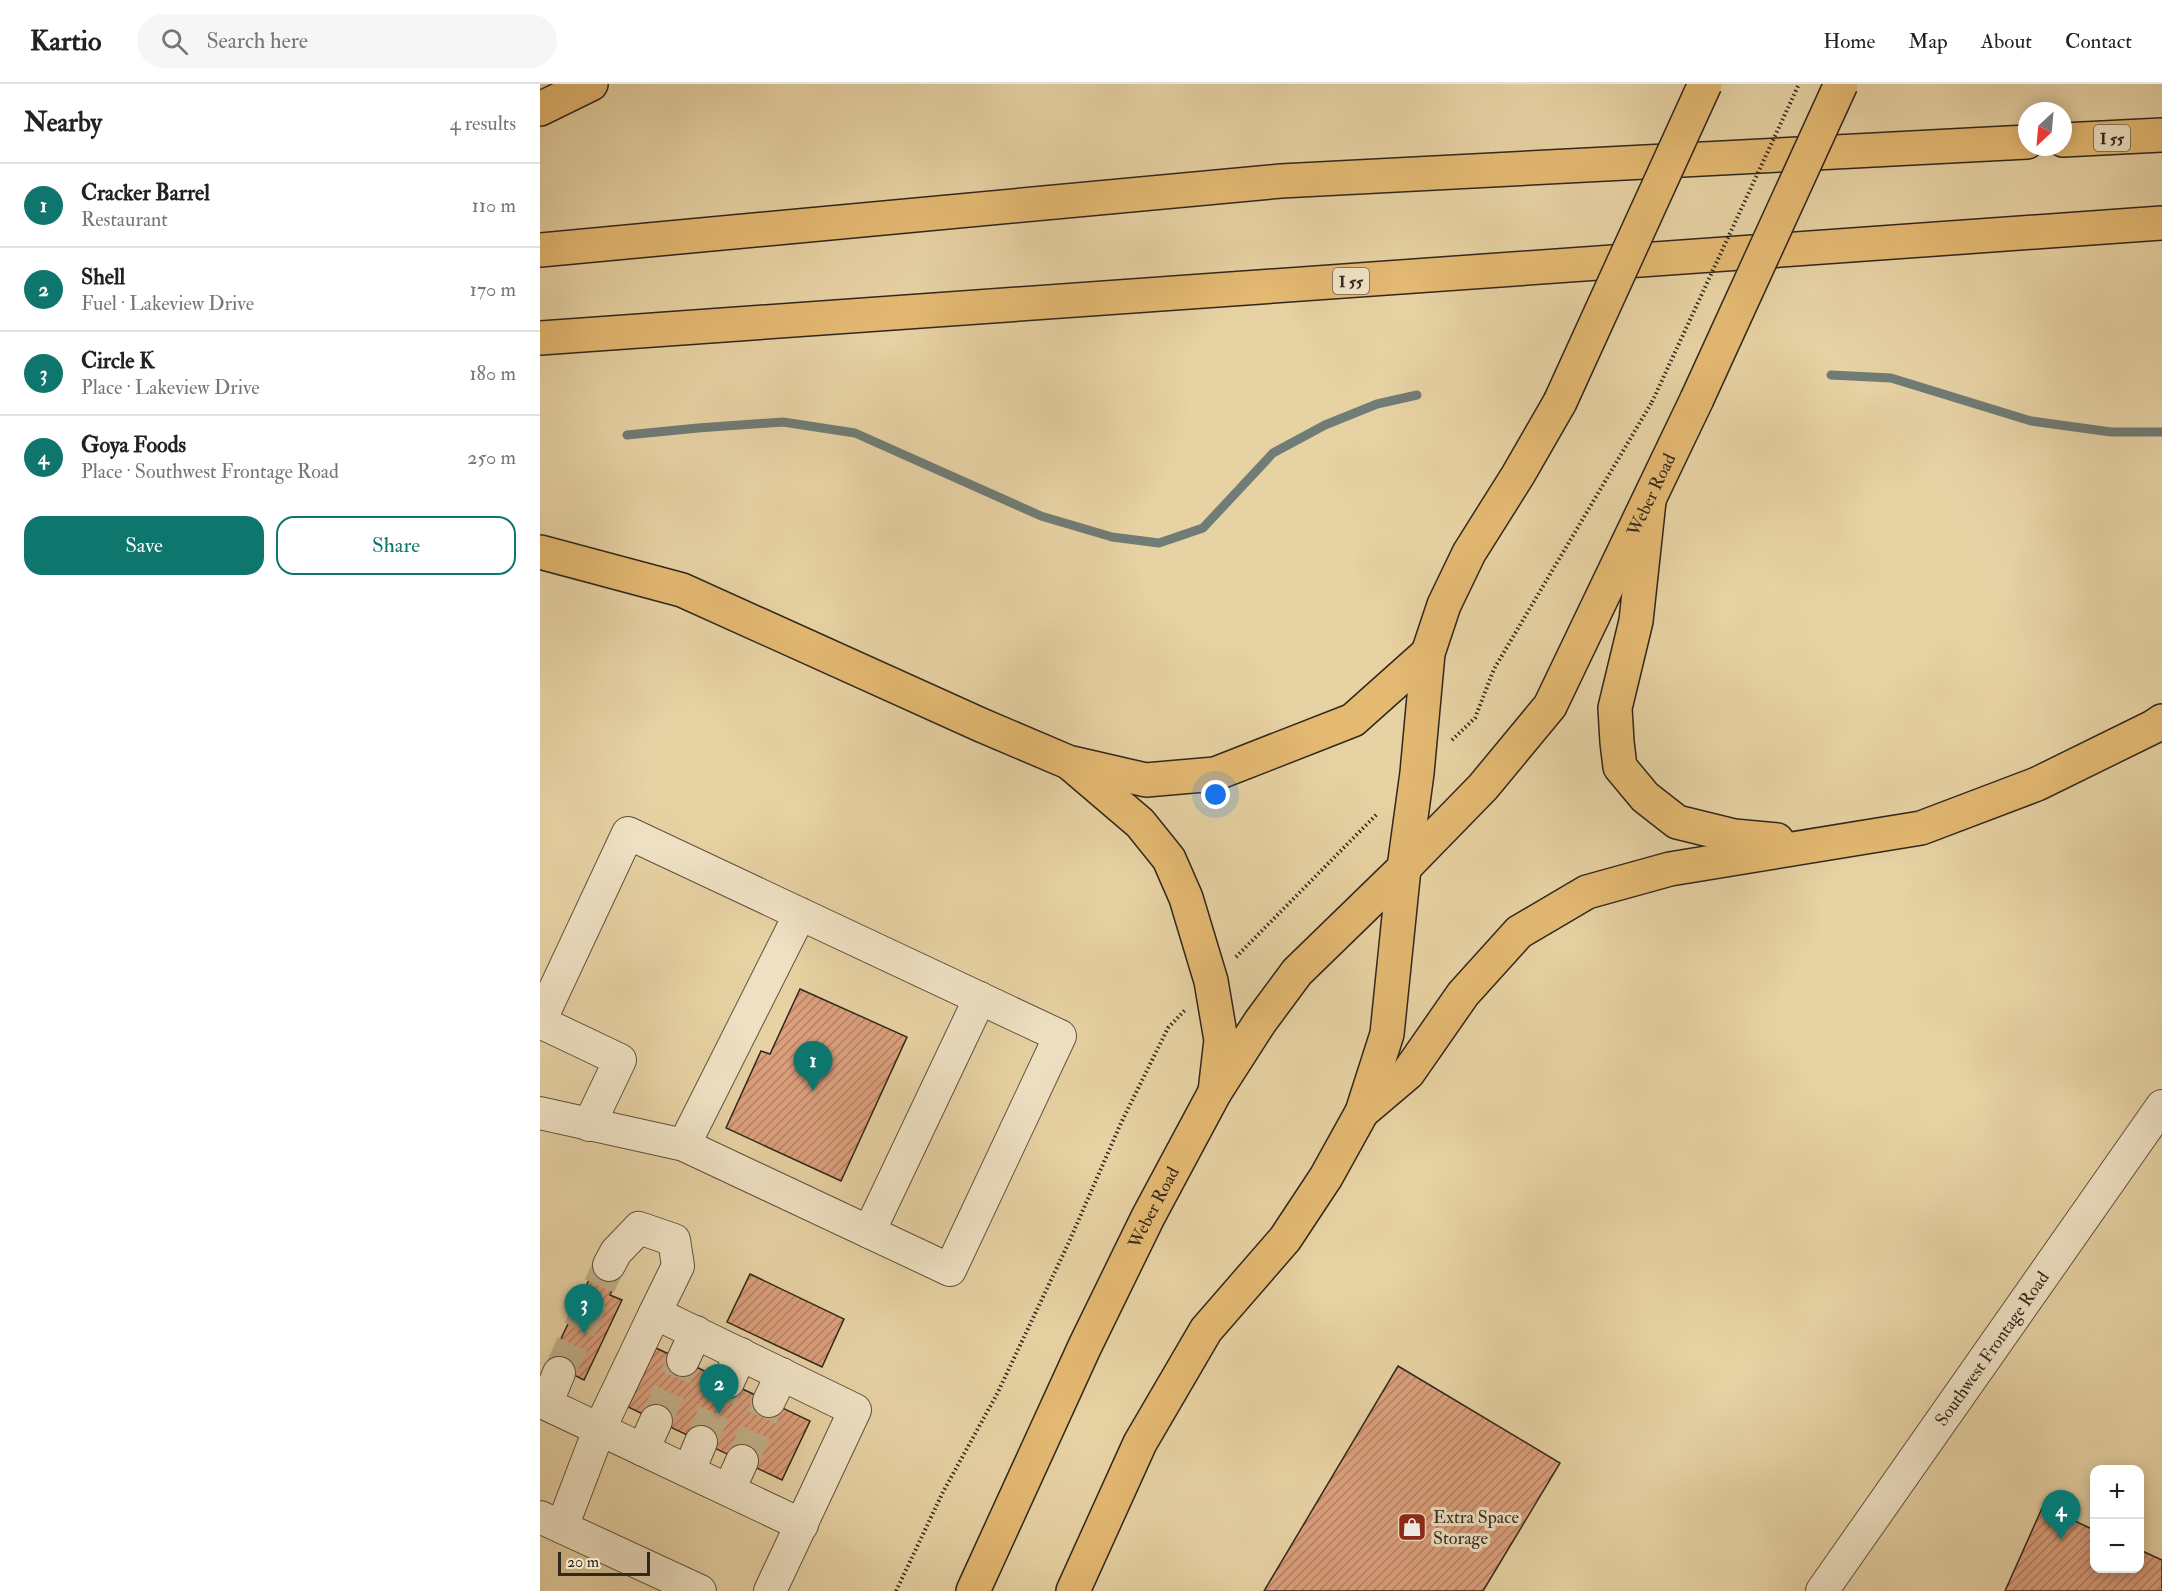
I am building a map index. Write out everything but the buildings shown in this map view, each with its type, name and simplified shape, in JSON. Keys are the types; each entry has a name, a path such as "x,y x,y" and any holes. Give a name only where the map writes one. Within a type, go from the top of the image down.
{"main road":[{"path":"540,108 591,84"},
{"path":"1073,1591 1140,1443 1206,1330 1285,1239 1326,1177 1362,1112 1387,1034 1404,868 1417,773 1428,653 1444,605 1469,553 1560,402 1705,84"},
{"name":"Weber Road","path":"973,1591 1085,1346 1148,1217 1215,1092 1260,1022 1297,972 1483,787 1550,706 1697,399 1841,84"},
{"name":"I 55","path":"2072,140 2162,135"},
{"path":"540,250 1281,181 2018,142"},
{"name":"I 55","path":"540,338 2162,223"},
{"path":"1649,501 1636,621 1615,708 1620,767 1645,797 1677,822 1734,836 1826,843"},
{"path":"540,552 682,590 981,726 1068,762 1146,780 1215,774 1353,720 1428,653"},
{"path":"1362,1112 1408,1072 1463,994 1519,932 1587,892 1670,869 1921,828 2037,784 2153,727 2162,720"},
{"path":"1068,762 1140,823 1168,859 1186,898 1211,981 1221,1040 1215,1092"}],"street":[{"path":"543,1122 589,1125 684,1145 950,1270 1060,1036 628,833 540,1021 620,1060 589,1125"},
{"path":"684,1145 800,914"},
{"path":"869,1232 980,998"},
{"name":"Southwest Frontage Road","path":"1822,1591 2162,1106"},
{"path":"609,1266 616,1252 639,1228 674,1240 678,1266 599,1430 551,1522 700,1591"},
{"path":"655,1312 696,1332 734,1368 775,1388 855,1410 770,1591"},
{"path":"683,1360 696,1332"},
{"path":"559,1373 546,1404 802,1525"},
{"path":"643,1450 656,1421"},
{"path":"688,1471 701,1442"},
{"path":"729,1490 742,1461"}],"path":[{"path":"1652,402 1799,84"}],"waterway":[{"path":"1831,375 1891,378 2031,421 2111,432 2162,432"},
{"path":"627,435 783,422 855,433 1041,516 1112,537 1159,543 1203,528 1273,453 1325,425 1377,404 1417,395"}],"tunnel":[{"path":"559,1373 609,1265"},
{"path":"656,1421 683,1360"},
{"path":"701,1442 728,1382"},
{"path":"742,1461 769,1401"}],"place":[{"name":"Cracker Barrel","path":"813,1091"},
{"name":"Circle K","path":"584,1334"},
{"name":"Shell","path":"719,1414"},
{"name":"Extra Space Storage","path":"1412,1527"},
{"name":"Goya Foods","path":"2061,1540"}]}
